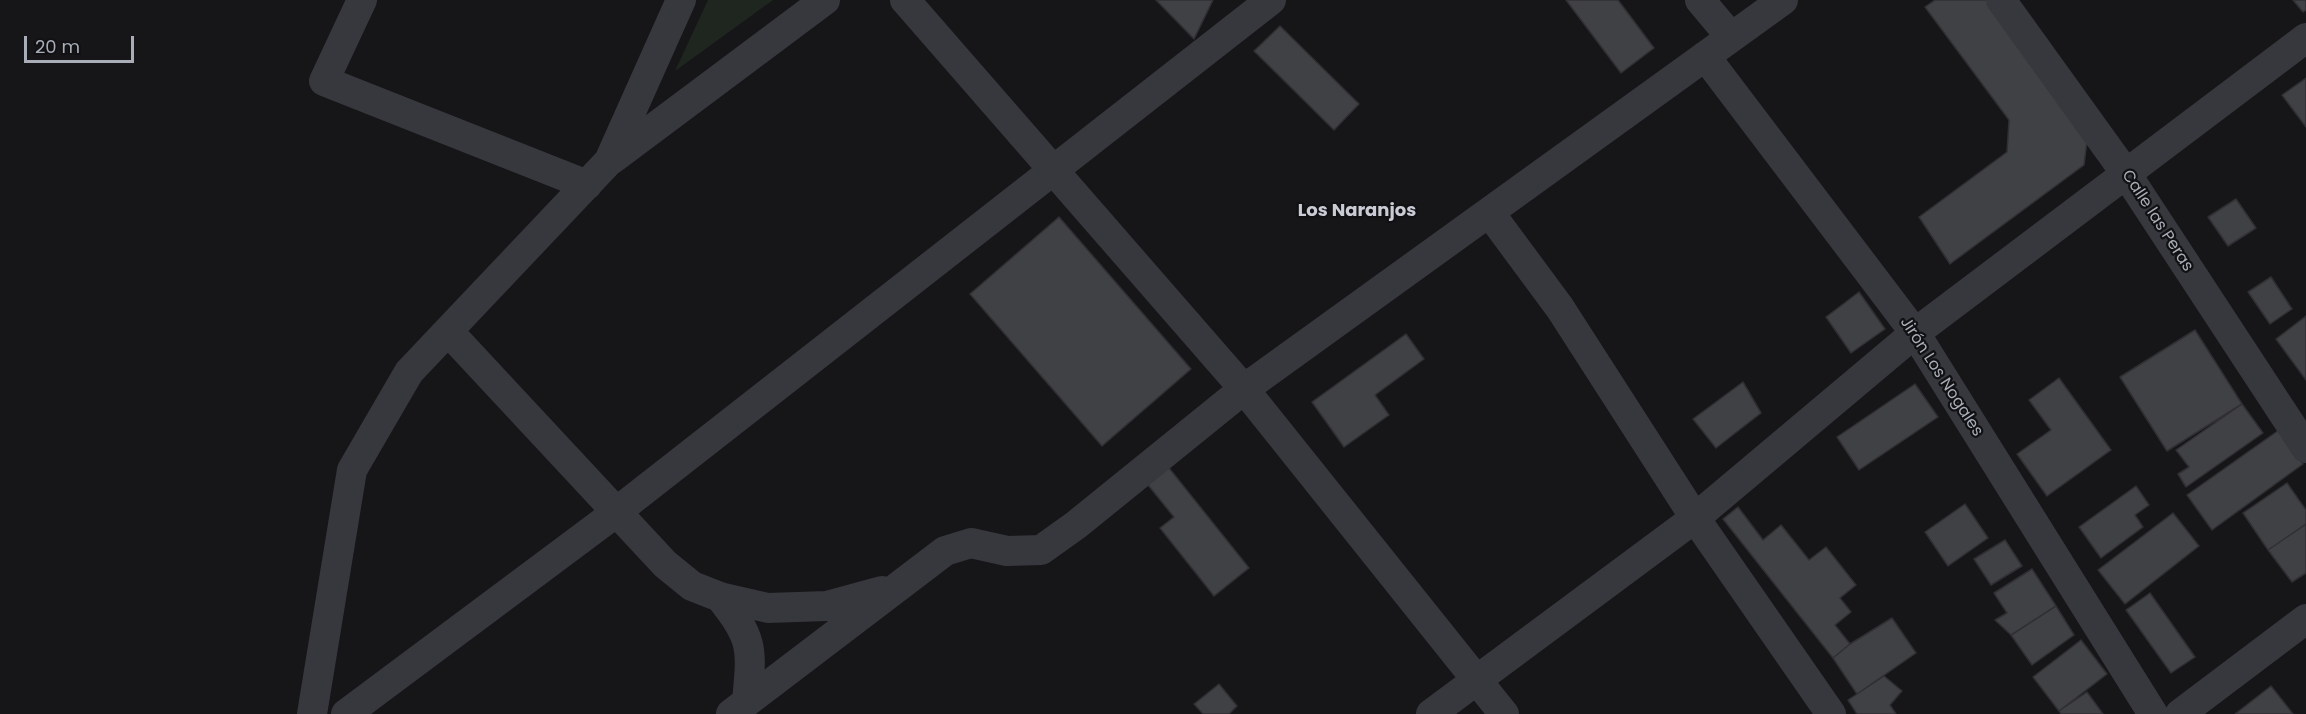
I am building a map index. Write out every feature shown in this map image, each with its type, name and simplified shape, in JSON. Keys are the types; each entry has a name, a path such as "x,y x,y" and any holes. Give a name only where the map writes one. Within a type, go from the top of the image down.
{"street":[{"path":"362,0 324,81 587,186"},
{"path":"609,161 681,0"},
{"path":"312,714 352,470 409,372 609,161 825,0"},
{"path":"905,0 1244,389 1504,714"},
{"path":"346,714 616,511 1271,0"},
{"path":"1700,0 1731,37"},
{"path":"739,708 945,551 971,543 1007,551 1041,550 1076,525 1244,389 1783,0"},
{"name":"Calle las Peras","path":"2001,0 2127,175 2306,448"},
{"path":"1431,714 1695,518 1915,333 2306,38"},
{"name":"Jirón Los Nogales","path":"1705,56 1915,333 2153,714"},
{"path":"1489,212 1560,308 1695,518 1831,714"},
{"path":"448,331 665,564 692,586 720,597 768,608 827,606 897,588"},
{"path":"720,597 738,620 748,638 751,660 739,708"},
{"path":"2180,714 2306,619"}],"shaded area":[{"path":"708,0 773,0 675,71"}],"building":[{"path":"1156,0 1213,0 1194,39"},
{"path":"1566,0 1618,0 1654,48 1621,73"},
{"path":"1935,0 1990,0 2089,125 2084,165 1950,264 1919,217 2007,152 2009,120 1925,7"},
{"path":"2293,0 2306,0 2306,10 2303,12"},
{"path":"1280,26 1359,104 1334,130 1254,51"},
{"path":"2306,78 2306,127 2282,95"},
{"path":"2236,199 2256,228 2228,246 2208,217"},
{"path":"1059,217 1191,369 1102,446 970,294"},
{"path":"2271,277 2292,309 2270,324 2248,292"},
{"path":"1859,292 1885,329 1851,353 1826,317"},
{"path":"2306,316 2306,380 2276,339"},
{"path":"2195,330 2242,404 2167,451 2120,377"},
{"path":"1406,334 1424,359 1375,395 1389,415 1344,447 1312,402"},
{"path":"2059,378 2111,450 2047,496 2017,454 2051,430 2029,400"},
{"path":"1743,382 1761,413 1716,448 1693,419"},
{"path":"1915,384 1938,417 1859,470 1837,437"},
{"path":"2242,404 2263,433 2186,487 2178,474 2189,467 2176,450"},
{"path":"2279,430 2303,464 2212,530 2187,495"},
{"path":"1161,458 1249,568 1214,596 1160,528 1174,517 1140,475"},
{"path":"2287,483 2306,510 2306,524 2268,550 2243,513"},
{"path":"2136,486 2149,505 2135,515 2143,527 2101,558 2079,527"},
{"path":"1965,504 1988,538 1948,566 1925,532"},
{"path":"1738,507 1763,540 1781,525 1809,560 1826,547 1856,585 1840,598 1851,612 1835,625 1850,644 1833,658 1723,519"},
{"path":"2173,513 2199,546 2125,604 2098,570"},
{"path":"2306,524 2306,573 2292,582 2268,550"},
{"path":"2005,540 2022,566 1991,585 1974,559"},
{"path":"2032,569 2056,606 2011,635 1995,620 2007,613 1994,593"},
{"path":"2150,593 2195,657 2171,673 2126,610"},
{"path":"2056,606 2074,635 2032,665 2011,635"},
{"path":"1892,618 1916,653 1857,694 1833,658 1850,644"},
{"path":"2081,640 2107,674 2059,711 2033,677"},
{"path":"1884,676 1902,691 1890,705 1896,714 1857,714 1848,700"},
{"path":"1219,684 1237,706 1229,714 1203,714 1194,704"},
{"path":"2271,686 2293,714 2235,714"},
{"path":"2087,692 2103,714 2061,714 2059,711"}],"district":[{"name":"Los Naranjos","path":"1357,211"}]}
